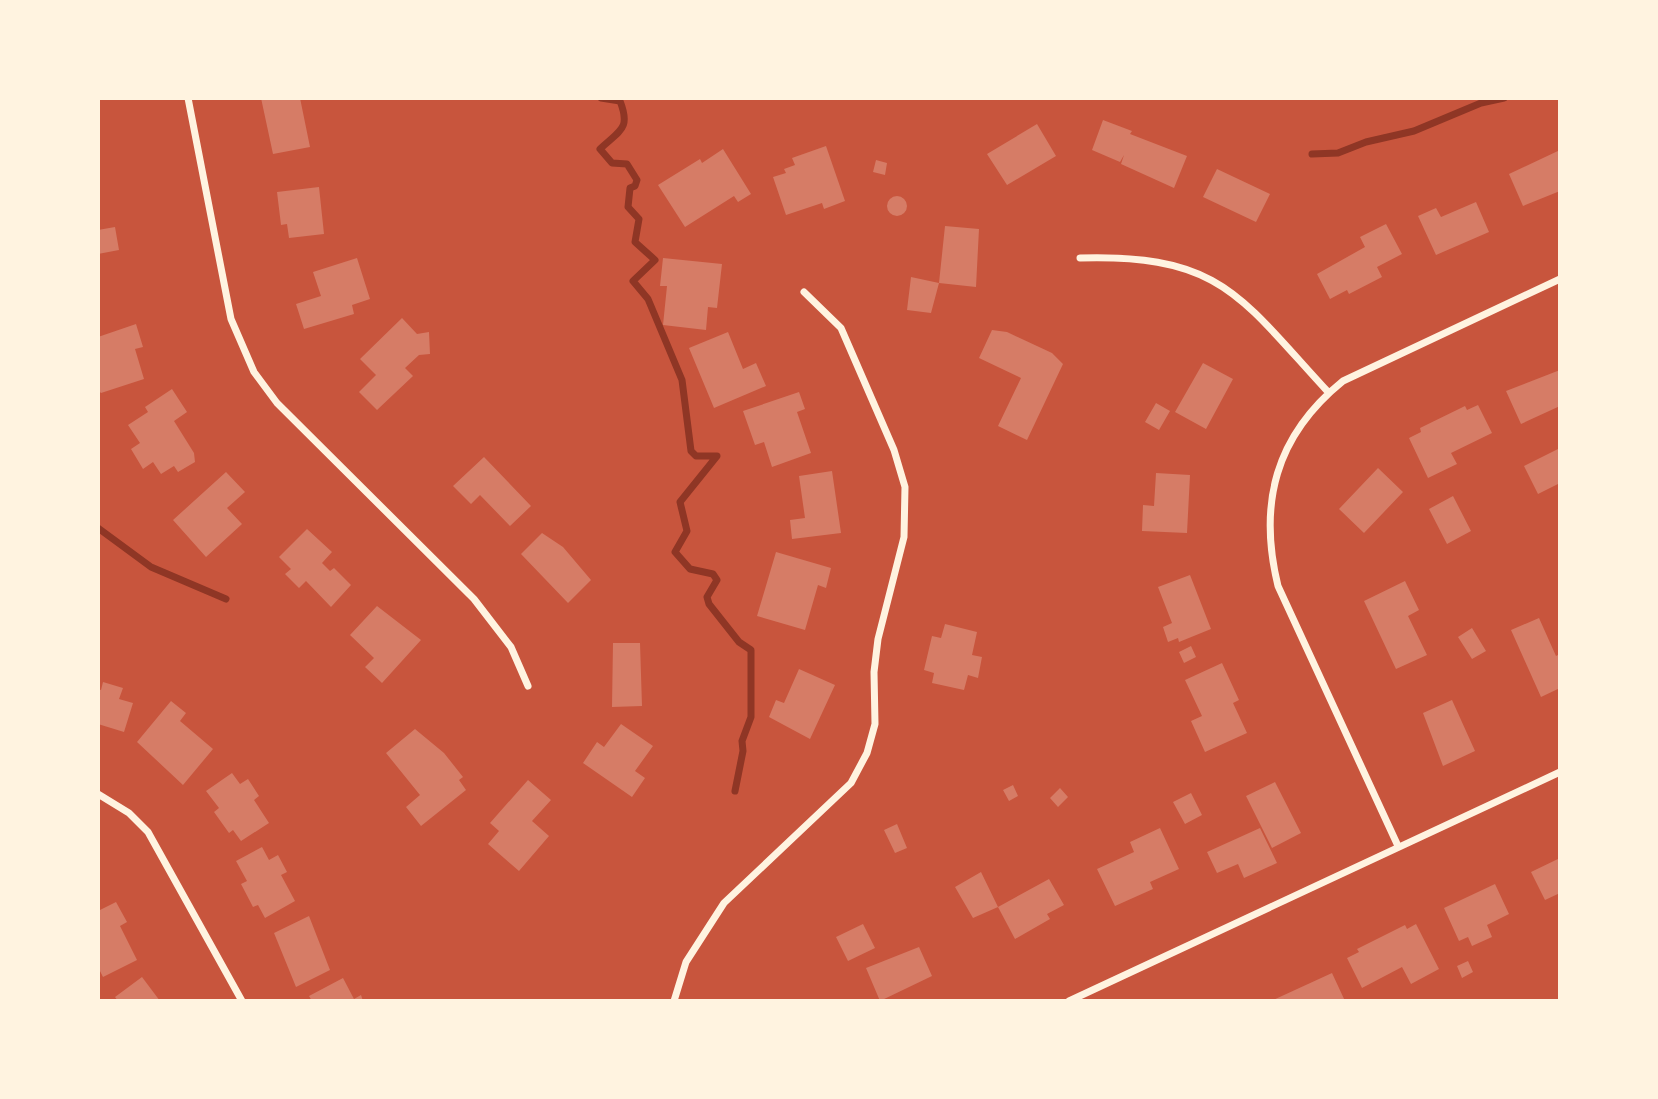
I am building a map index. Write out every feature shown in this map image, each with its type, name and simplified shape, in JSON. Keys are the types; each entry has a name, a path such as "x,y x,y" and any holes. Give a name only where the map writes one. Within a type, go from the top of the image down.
{"street":[{"path":"188,98 230,318 254,372 277,404 474,599 511,646 528,686"},
{"path":"1080,258 1127,257 1157,260 1210,277 1248,306 1329,393"},
{"path":"1398,846 1278,586 1269,553 1268,514 1274,479 1283,455 1303,423 1329,393 1363,371 1560,279"},
{"path":"674,1001 685,962 724,903 851,783 867,754 875,724 874,672 878,639 904,537 905,487 889,438 841,328 804,292"},
{"path":"1069,1001 1560,772"},
{"path":"98,794 129,813 148,832 242,1001"}],"building":[{"path":"261,98 300,98 310,147 273,154"},
{"path":"1103,120 1132,131 1130,134 1187,156 1174,188 1121,164 1124,155 1120,162 1092,150"},
{"path":"1037,124 1056,156 1007,185 987,154"},
{"path":"826,146 845,201 824,209 822,203 786,215 773,177 786,173 784,169 795,165 792,158"},
{"path":"723,149 751,194 738,202 734,196 685,227 658,185 700,159 702,163"},
{"path":"1560,150 1560,191 1523,206 1509,174"},
{"path":"876,160 887,163 885,175 873,172"},
{"path":"1217,169 1270,194 1256,222 1203,197"},
{"path":"319,187 324,234 289,238 287,224 281,225 277,192"},
{"path":"897,196 904,199 907,206 904,213 897,216 890,213 887,206 890,199"},
{"path":"1476,202 1489,232 1436,255 1418,216 1436,208 1441,217"},
{"path":"1386,224 1402,254 1377,267 1382,277 1349,294 1347,290 1330,299 1317,274 1365,247 1360,237"},
{"path":"945,226 979,229 976,287 939,283"},
{"path":"115,227 119,250 98,254 98,230"},
{"path":"357,258 370,299 352,305 354,314 304,329 296,304 321,296 313,272"},
{"path":"663,258 722,264 717,308 708,307 706,330 663,325 667,286 660,286"},
{"path":"911,277 939,283 931,313 907,310"},
{"path":"402,318 417,334 429,332 430,354 419,355 405,368 413,376 377,410 359,392 376,375 360,359"},
{"path":"136,324 143,347 135,349 144,379 101,393 98,390 98,337"},
{"path":"992,330 1007,332 1052,353 1063,364 1027,440 998,426 1021,378 979,358"},
{"path":"728,332 743,369 756,363 766,386 714,408 689,348"},
{"path":"1203,363 1233,379 1206,429 1175,412"},
{"path":"1560,370 1560,406 1521,424 1506,391"},
{"path":"172,389 187,412 174,421 194,453 195,462 178,472 174,466 161,474 153,462 143,469 131,449 140,443 128,425 148,412 145,407"},
{"path":"799,392 805,409 797,412 811,453 772,467 764,442 755,445 743,411"},
{"path":"1156,403 1170,411 1159,430 1145,422"},
{"path":"1478,405 1492,433 1451,453 1457,464 1428,478 1409,438 1421,432 1420,428 1465,406 1467,410"},
{"path":"1558,449 1560,483 1538,494 1524,466"},
{"path":"484,457 531,506 510,526 480,495 471,504 453,486"},
{"path":"1378,468 1403,492 1364,533 1339,509"},
{"path":"832,471 841,533 792,539 790,520 805,518 799,476"},
{"path":"226,472 245,492 227,508 242,524 206,557 173,520"},
{"path":"1156,473 1190,475 1187,533 1142,531 1143,505 1154,506"},
{"path":"1453,496 1471,531 1447,544 1429,509"},
{"path":"307,529 332,552 322,563 330,571 334,568 351,585 331,607 306,581 299,588 285,574 291,569 279,557"},
{"path":"542,533 563,547 591,580 568,603 521,554"},
{"path":"776,552 831,568 826,588 818,585 805,630 757,616"},
{"path":"1190,575 1211,629 1179,642 1178,638 1168,642 1163,627 1172,623 1158,587"},
{"path":"1405,581 1419,610 1408,616 1427,655 1396,669 1364,601"},
{"path":"377,606 421,640 382,683 365,667 374,658 350,635"},
{"path":"1539,618 1556,656 1560,654 1560,688 1541,697 1511,630"},
{"path":"945,624 977,632 972,655 982,657 978,678 968,675 964,690 932,683 934,673 924,670 932,636 941,638"},
{"path":"1472,628 1486,651 1472,659 1458,637"},
{"path":"613,643 640,643 642,706 612,707"},
{"path":"1191,646 1196,657 1184,663 1179,652"},
{"path":"1222,663 1239,700 1233,703 1247,733 1205,752 1191,721 1202,716 1185,680"},
{"path":"799,669 835,685 810,739 769,717 776,700 784,703"},
{"path":"103,682 123,688 119,699 133,703 124,732 98,724 98,689 101,690"},
{"path":"1452,700 1475,751 1443,766 1423,713"},
{"path":"171,701 186,713 180,721 213,749 183,785 137,742"},
{"path":"621,724 653,746 635,771 645,778 632,797 583,763 597,742 604,747"},
{"path":"415,729 444,753 463,777 459,780 466,790 421,826 406,807 420,795 386,753"},
{"path":"232,773 240,784 248,779 259,796 254,800 269,823 241,841 233,830 229,833 214,812 219,808 206,791"},
{"path":"528,780 551,800 532,821 549,836 519,871 488,844 499,831 490,823"},
{"path":"1275,782 1301,833 1272,848 1246,796"},
{"path":"1013,785 1018,796 1009,801 1003,790"},
{"path":"1060,788 1068,797 1058,807 1050,798"},
{"path":"1191,793 1202,815 1185,824 1173,802"},
{"path":"897,824 907,848 895,853 884,830"},
{"path":"1160,828 1179,869 1150,882 1153,889 1115,906 1097,869 1134,852 1130,842"},
{"path":"1260,828 1277,863 1244,878 1238,864 1217,873 1207,852"},
{"path":"262,847 269,860 278,855 287,872 281,875 295,901 265,918 258,905 253,907 241,884 247,881 236,861"},
{"path":"1560,858 1560,893 1545,900 1531,872"},
{"path":"981,872 998,907 973,918 955,887"},
{"path":"1049,879 1064,905 1047,914 1050,919 1015,939 998,907"},
{"path":"1495,884 1509,914 1487,925 1492,937 1472,946 1468,937 1459,941 1444,908"},
{"path":"116,902 127,922 120,926 137,960 103,977 98,967 98,911"},
{"path":"309,916 330,970 296,987 274,933"},
{"path":"863,924 875,948 848,961 836,937"},
{"path":"1416,924 1439,969 1411,984 1402,967 1362,988 1347,958 1359,952 1357,949 1405,925 1407,929"},
{"path":"919,947 932,976 880,1001 866,968"},
{"path":"1468,961 1473,972 1462,978 1457,966"},
{"path":"1332,973 1345,1001 1271,1001"},
{"path":"142,977 160,1001 118,1001 115,997"},
{"path":"343,978 354,999 361,995 363,1001 312,1001 309,996"}],"waterway":[{"path":"601,98 620,101 624,118 622,128 600,149 612,163 627,164 637,180 635,186 630,188 628,207 639,219 635,242 655,260 633,281 648,299 682,380 691,451 696,456 717,456 680,502 687,531 675,552 690,569 713,574 717,580 707,597 709,604 739,642 751,650 751,717 742,741 743,751 735,791"},
{"path":"1312,154 1338,153 1366,142 1414,131 1481,103 1504,98"},
{"path":"98,528 151,567 226,599"}]}
